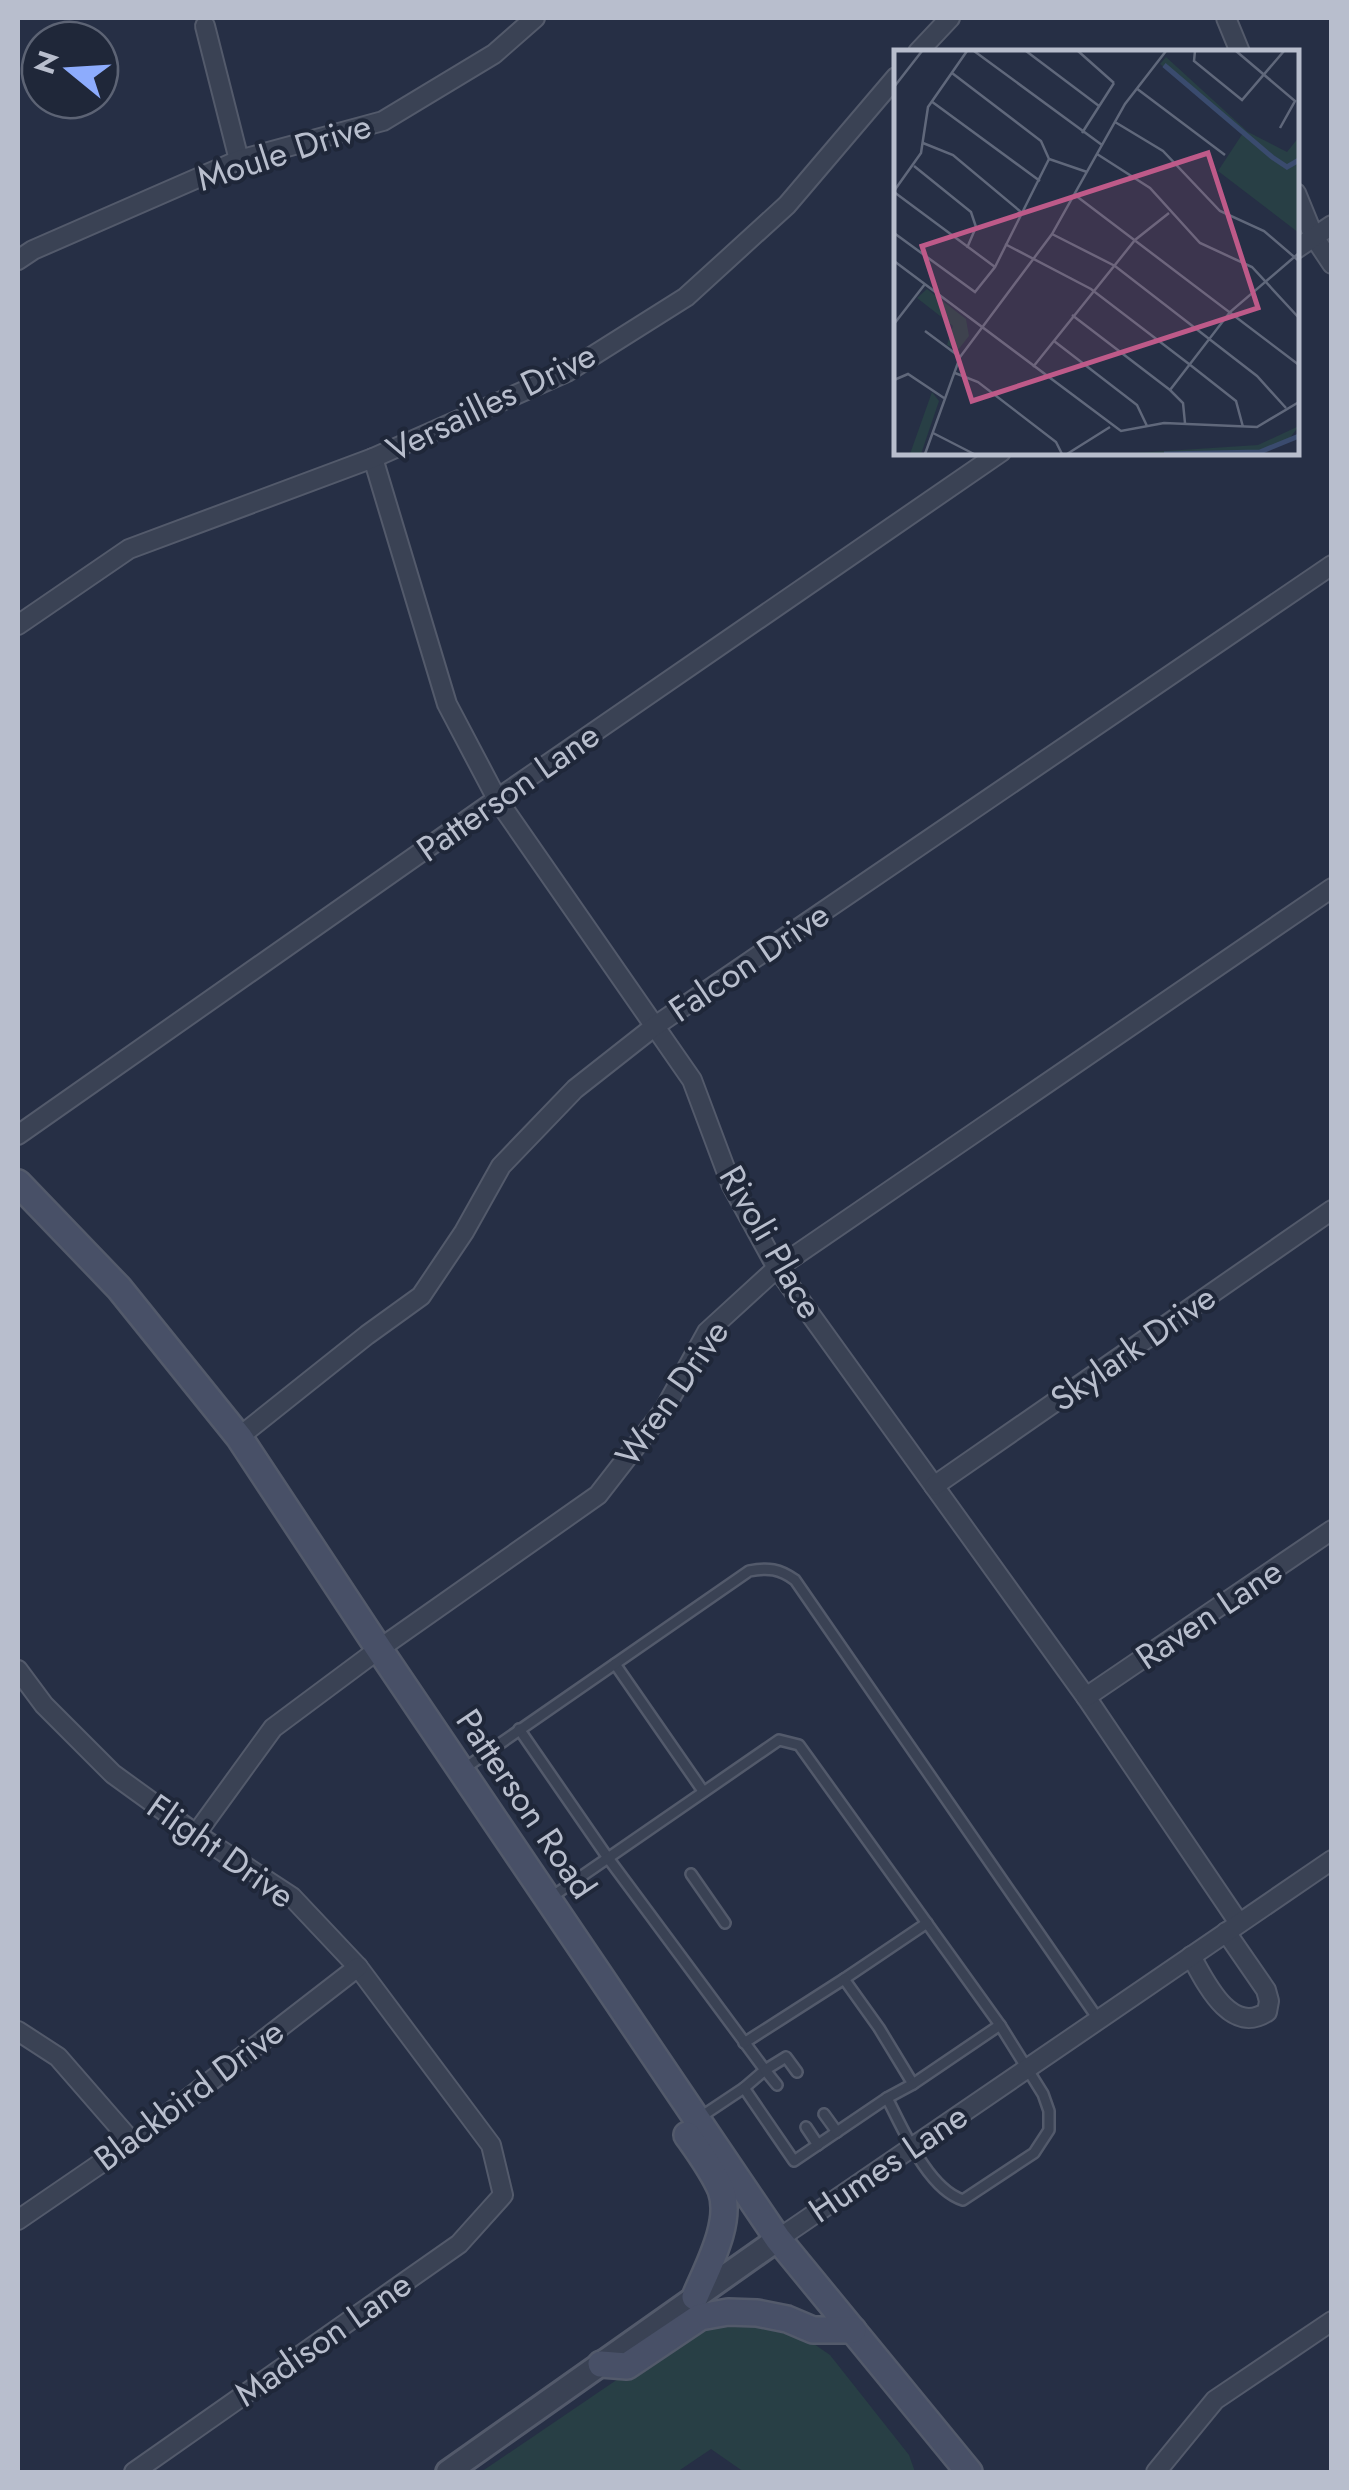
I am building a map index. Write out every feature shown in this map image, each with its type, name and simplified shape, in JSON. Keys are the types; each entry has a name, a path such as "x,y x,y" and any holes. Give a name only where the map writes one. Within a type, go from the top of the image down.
{"main road":[{"name":"Patterson Road","path":"18,1182 118,1288 238,1437 778,2238 969,2472"},
{"path":"656,2059 648,2076 722,2193 719,2242 695,2297"},
{"path":"600,2364 626,2366 700,2317 728,2312 788,2318 813,2330 852,2330"}],"street":[{"name":"Moule Drive","path":"18,260 32,250 240,160 384,121 494,54 535,18"},
{"path":"920,50 950,18"},
{"path":"1226,18 1239,50"},
{"path":"204,26 240,160"},
{"name":"Versailles Drive","path":"18,625 130,548 373,458 567,372 686,297 786,205 894,79"},
{"path":"1299,200 1314,237 1332,264"},
{"path":"1299,247 1332,225"},
{"name":"Patterson Lane","path":"18,1135 997,455"},
{"name":"Rivoli Place","path":"373,458 448,704 497,800 692,1080 730,1184 778,1268 1086,1697 1232,1927 1266,1990 1270,2001 1267,2012 1249,2018 1221,2004 1191,1956"},
{"name":"Falcon Drive","path":"238,1437 421,1296 464,1232 501,1166 575,1089 656,1026 1332,564"},
{"name":"Wren Drive","path":"196,1834 273,1728 598,1495 664,1410 707,1332 778,1268 1332,888"},
{"name":"Skylark Drive","path":"934,1486 1332,1210"},
{"name":"Raven Lane","path":"1086,1697 1332,1530"},
{"name":"Flight Drive","path":"18,1670 44,1706 113,1774 292,1896 358,1967 491,2145 503,2195"},
{"name":"Humes Lane","path":"448,2472 846,2190 1332,1860"},
{"name":"Blackbird Drive","path":"18,2220 132,2142 358,1967"},
{"path":"18,2031 58,2057 132,2142"},
{"name":"Madison Lane","path":"134,2472 460,2244 503,2195"},
{"path":"1156,2472 1215,2400 1332,2321"}],"lane":[{"path":"461,1771 750,1572 765,1567 786,1574 795,1580 1098,2019"},
{"path":"615,1664 703,1791"},
{"path":"519,1730 608,1858 777,2084"},
{"path":"548,1899 779,1740 799,1744 1000,2025 1043,2094 1050,2111 1049,2130 1034,2153 962,2200 943,2190 913,2147 887,2098"},
{"path":"691,1874 725,1923"},
{"path":"744,2043 926,1923"},
{"path":"844,1978 913,2084"},
{"path":"744,2088 794,2161 1000,2025"},
{"path":"697,2120 786,2057 797,2072"},
{"path":"824,2114 836,2132"},
{"path":"806,2127 818,2145"}],"green space":[{"path":"726,2317 798,2333 830,2355 909,2455 915,2472 744,2472 711,2449 677,2472 481,2472 693,2328"}]}
